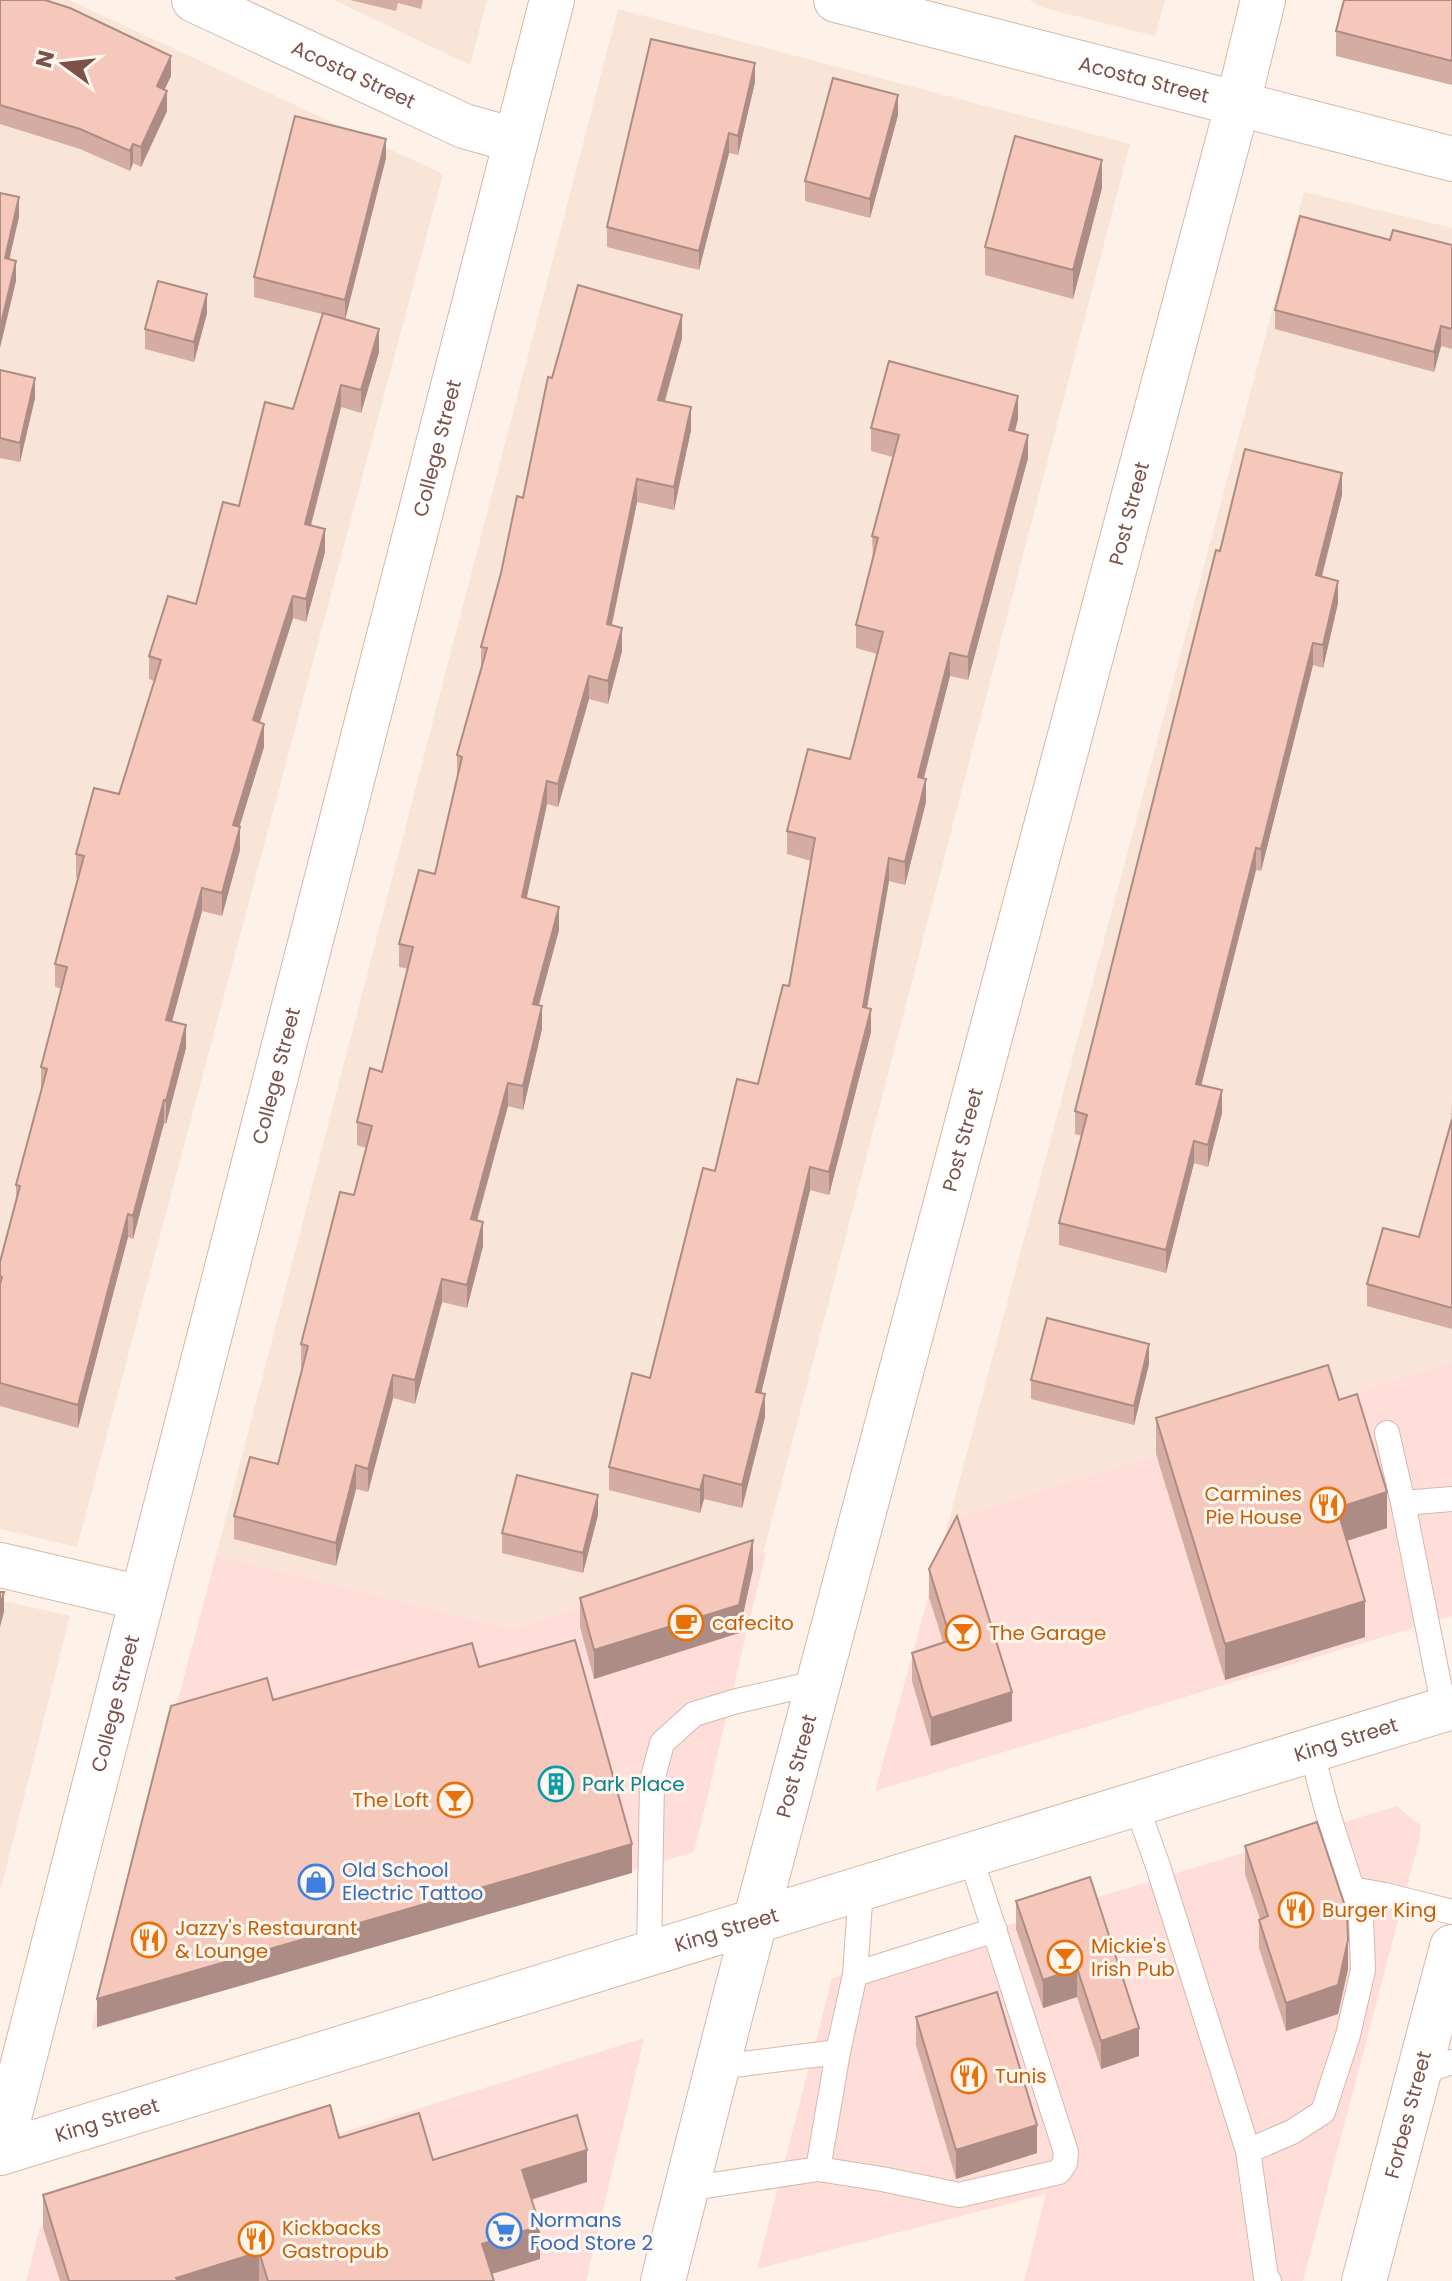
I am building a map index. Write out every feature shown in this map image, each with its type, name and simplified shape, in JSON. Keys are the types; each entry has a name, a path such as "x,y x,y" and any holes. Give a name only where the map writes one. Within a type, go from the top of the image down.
{"street":[{"name":"Acosta Street","path":"194,0 464,126 514,140"},
{"name":"College Street","path":"0,2153 552,0"},
{"name":"Acosta Street","path":"836,0 1452,159"},
{"name":"Post Street","path":"663,2281 1263,0"},
{"path":"0,1565 141,1598"},
{"name":"King Street","path":"0,2153 1448,1708"},
{"name":"Forbes Street","path":"1364,2281 1435,2068 1452,1947"}],"lane":[{"path":"1387,1433 1448,1708"},
{"path":"1403,1503 1452,1499"},
{"path":"649,1954 652,1781 662,1743 694,1714 820,1682"},
{"path":"1248,2151 1292,2132 1323,2112 1348,2035 1363,1970 1361,1917 1311,1750"},
{"path":"1136,1804 1248,2151 1269,2281"},
{"path":"686,2189 818,2169 959,2195 1059,2172 1065,2163 1066,2152 970,1855"},
{"path":"818,2169 855,1974 861,1888"},
{"path":"1352,1889 1452,1912"},
{"path":"855,1974 995,1930"},
{"path":"718,2067 838,2052"}],"shaded area":[{"path":"0,0 69,0 443,174 77,1547 0,1529"},
{"path":"334,0 487,0 470,65"},
{"path":"1029,0 1165,0 1155,36 1044,8"},
{"path":"618,9 1130,144 763,1554 512,1629 216,1556"},
{"path":"1304,192 1452,228 1452,1362 949,1520"},
{"path":"1452,1362 1452,1616 875,1791 949,1520"},
{"path":"766,1552 694,1852 91,2030 216,1556 512,1629"},
{"path":"0,1600 70,1616 0,1892"},
{"path":"1397,1806 1421,1826 1419,1841 1303,2281 1024,2281 1046,2194 757,2269 832,1978"},
{"path":"644,2038 586,2281 26,2281 40,2227"}],"building":[{"path":"0,0 45,0 70,8 171,56 157,86 167,91 141,147 133,144 130,151 80,129 0,105"},
{"path":"1344,0 1452,0 1452,61 1336,31"},
{"path":"651,39 755,63 738,136 729,133 699,251 607,227"},
{"path":"833,78 898,95 870,199 805,181"},
{"path":"295,116 386,139 345,300 254,277"},
{"path":"1015,136 1102,160 1073,270 985,247"},
{"path":"0,193 19,197 5,258 16,261 0,328"},
{"path":"1300,216 1390,240 1393,230 1452,245 1452,329 1441,326 1434,352 1275,310"},
{"path":"158,281 207,294 194,342 145,329"},
{"path":"578,285 682,315 658,400 691,407 674,487 637,479 607,624 622,628 608,681 589,676 558,784 547,781 522,897 559,907 533,1004 542,1006 523,1086 508,1083 471,1219 483,1222 467,1285 442,1279 415,1380 393,1375 368,1469 356,1465 336,1543 234,1516 250,1457 278,1464 308,1346 301,1344 340,1192 354,1195 372,1126 357,1122 370,1068 382,1072 413,947 399,944 419,870 435,874 462,757 457,755 487,648 481,647 517,496 523,498 548,377 552,378"},
{"path":"323,313 379,329 361,390 341,385 305,524 325,529 306,599 293,596 253,720 264,724 233,825 240,827 222,893 202,888 166,1020 186,1025 133,1216 128,1214 78,1405 0,1383 0,1262 20,1186 16,1185 47,1069 41,1067 67,967 55,964 84,856 76,854 94,788 119,794 161,660 149,656 168,596 196,604 223,502 239,506 265,402 293,409"},
{"path":"889,361 1018,396 1009,430 1028,435 968,657 950,653 918,777 926,779 905,862 889,858 863,1007 871,1009 829,1172 810,1167 756,1392 765,1394 742,1485 704,1475 700,1490 609,1467 632,1373 650,1378 703,1168 715,1171 737,1079 758,1084 783,985 789,986 815,838 787,831 808,749 850,759 883,632 856,625 878,538 872,536 899,435 871,428"},
{"path":"0,370 35,378 20,443 0,438"},
{"path":"1245,449 1342,473 1316,575 1338,581 1323,645 1313,643 1261,849 1256,848 1196,1084 1222,1090 1208,1145 1194,1141 1166,1250 1059,1223 1087,1115 1075,1111 1216,550 1220,551"},
{"path":"1452,1119 1452,1308 1367,1284 1383,1228 1419,1237"},
{"path":"1047,1318 1149,1344 1134,1406 1031,1380"},
{"path":"1328,1365 1339,1400 1357,1394 1387,1492 1337,1508 1365,1601 1225,1644 1156,1418"},
{"path":"517,1475 598,1495 583,1553 502,1533"},
{"name":"The Garage","path":"957,1516 1012,1692 931,1718 912,1653 951,1640 929,1569"},
{"path":"753,1540 739,1605 594,1650 580,1598"},
{"path":"575,1640 632,1844 97,1999 171,1706 267,1678 273,1700 472,1643 479,1667"},
{"name":"Burger King","path":"1317,1822 1347,1912 1348,1940 1338,1985 1286,2003 1259,1920 1268,1916 1245,1846"},
{"path":"1090,1877 1139,2028 1101,2041 1077,1968 1043,1980 1016,1901"},
{"path":"997,1992 1037,2125 956,2150 916,2017"},
{"path":"330,2105 339,2138 419,2113 433,2160 577,2115 587,2150 522,2170 540,2226 482,2244 494,2281 268,2281 259,2252 176,2278 178,2281 69,2281 43,2195"}],"place":[{"name":"Carmines Pie House","path":"1328,1505"},
{"name":"cafecito","path":"686,1623"},
{"name":"The Garage","path":"963,1633"},
{"name":"Park Place","path":"556,1784"},
{"name":"The Loft","path":"455,1800"},
{"name":"Old School Electric Tattoo","path":"316,1882"},
{"name":"Burger King","path":"1296,1910"},
{"name":"Jazzy's Restaurant & Lounge","path":"149,1940"},
{"name":"Mickie's Irish Pub","path":"1065,1958"},
{"name":"Tunis","path":"969,2076"},
{"name":"Normans Food Store 2","path":"504,2231"},
{"name":"Kickbacks Gastropub","path":"256,2239"}]}
